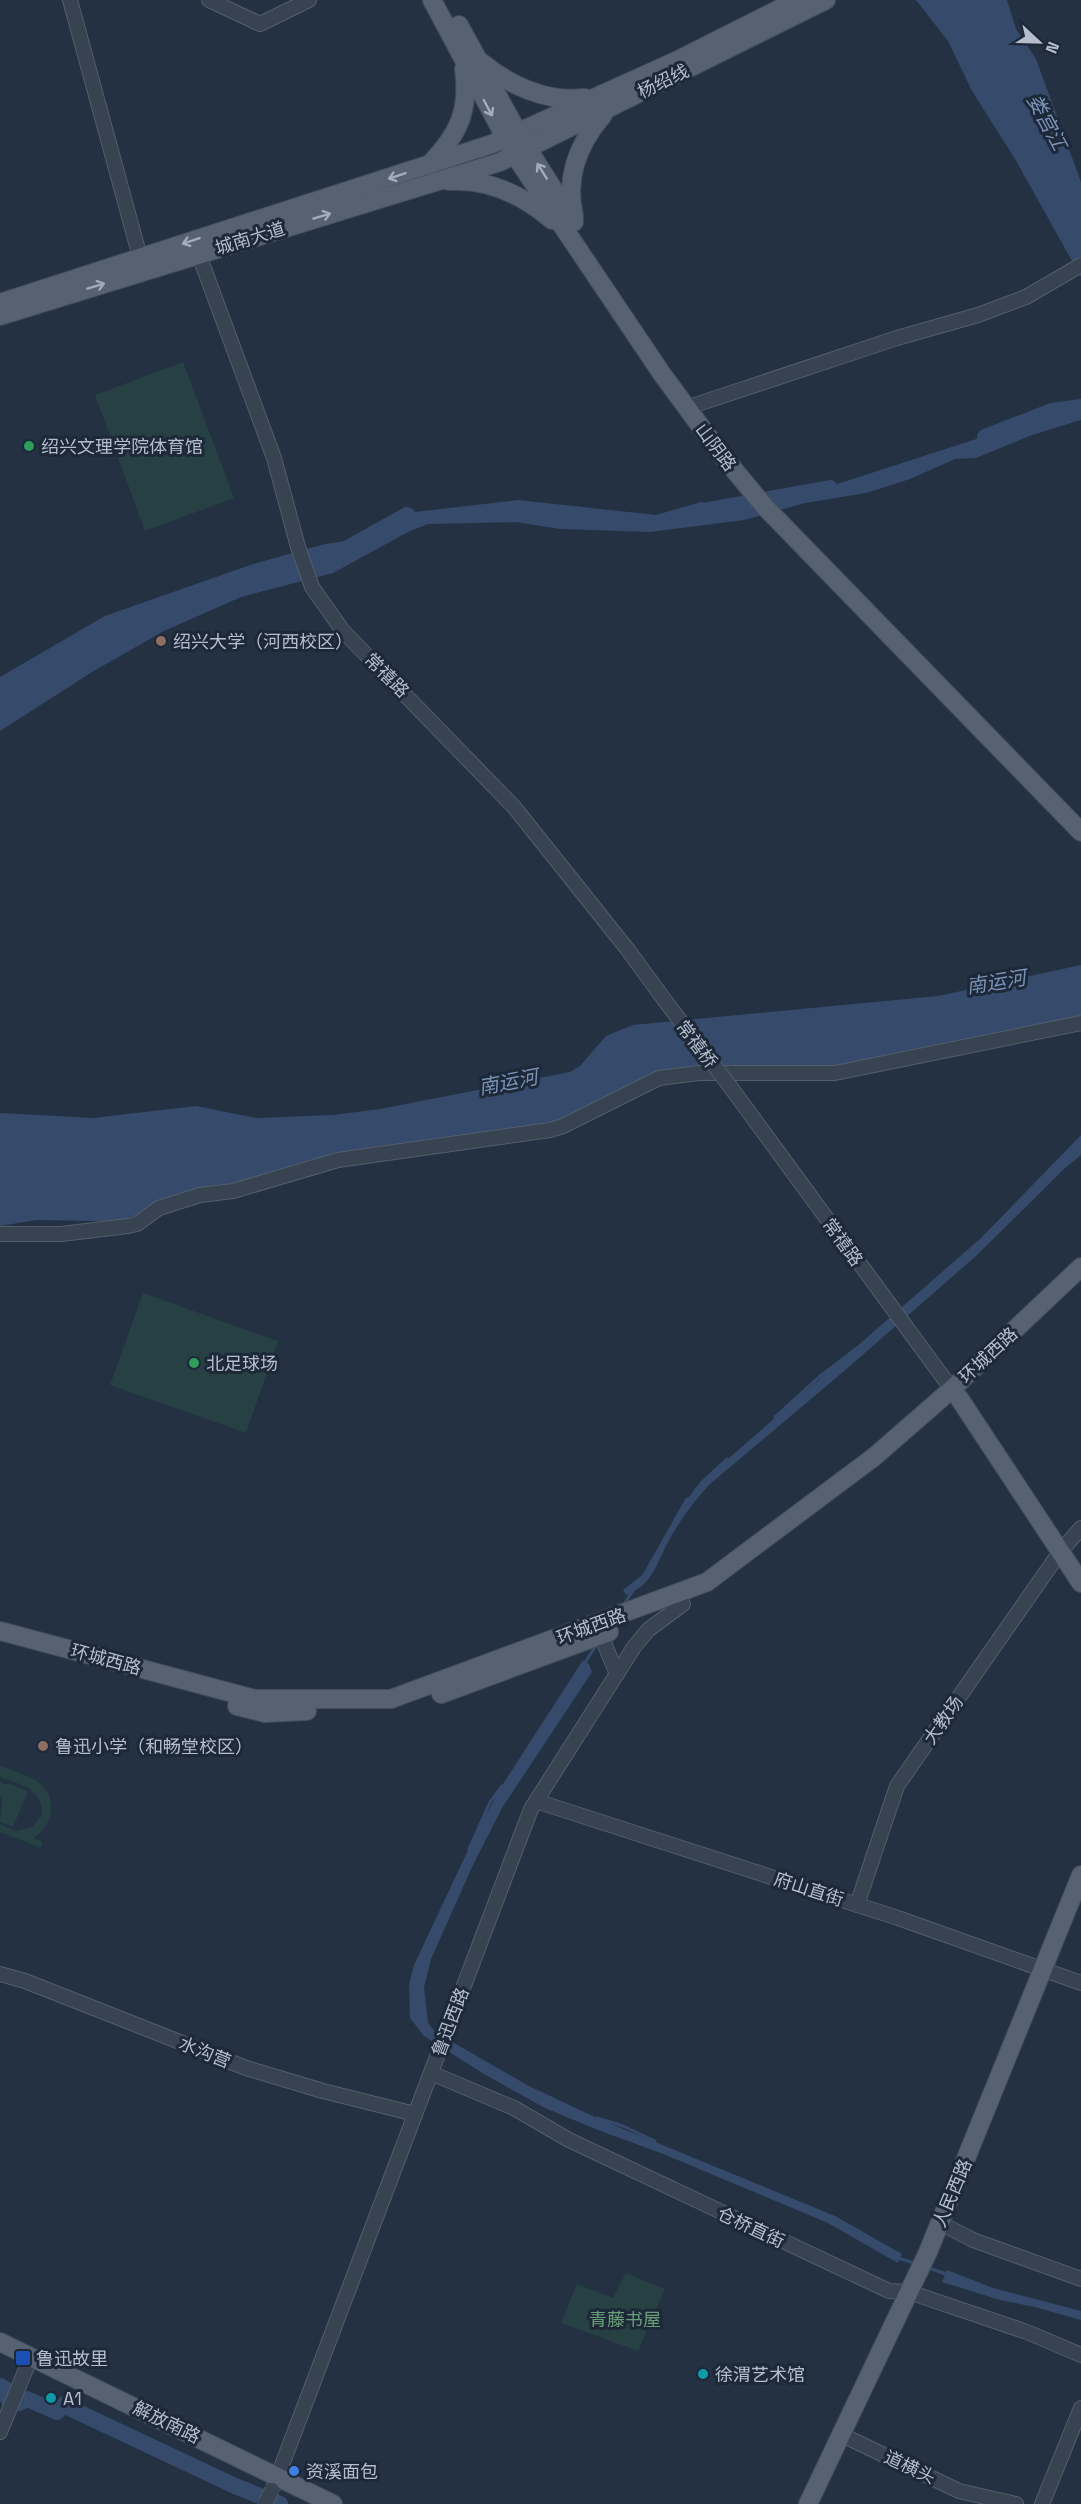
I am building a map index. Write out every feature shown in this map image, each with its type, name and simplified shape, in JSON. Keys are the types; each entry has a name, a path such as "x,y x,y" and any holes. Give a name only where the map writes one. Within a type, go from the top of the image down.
{"main road":[{"name":"山阴路","path":"432,0 470,58"},
{"name":"山阴路","path":"446,0 510,147 573,231 695,405 766,501 1081,819"},
{"name":"杨绍线","path":"603,102 678,60 797,0"},
{"name":"杨绍线","path":"510,147 826,0"},
{"path":"470,58 535,93 603,102 579,150 572,174 573,231 515,194 497,187 427,175 453,139 460,122 470,58"},
{"name":"城南大道","path":"0,316 199,255 510,147"},
{"name":"城南大道","path":"0,303 140,258 427,175"},
{"name":"山阴路","path":"573,231 662,374 766,501 1081,832"},
{"name":"环城西路","path":"0,1630 255,1700 391,1700 590,1633 625,1625 712,1592 881,1466 1081,1267"},
{"name":"环城西路","path":"0,1644 265,1713 414,1704 590,1633 636,1610 707,1582 955,1394 1081,1281"},
{"path":"955,1394 1081,1583"},
{"name":"人民西路","path":"808,2504 928,2252 1081,1875"},
{"name":"解放南路","path":"0,2342 30,2361 270,2492 312,2504"},
{"name":"解放南路","path":"0,2352 30,2361"},
{"name":"解放南路","path":"270,2492 333,2504"}],"street":[{"path":"70,0 140,258"},
{"path":"209,0 260,24 309,0"},
{"name":"常禧路","path":"199,255 274,458 298,547 312,587 343,631 514,807 628,950 666,1002"},
{"path":"695,405 897,338 978,315 1026,297 1076,268"},
{"name":"常禧桥","path":"666,1002 729,1085"},
{"path":"0,1234 61,1234 128,1226 137,1224 159,1208 200,1195 233,1191 338,1160 550,1130 659,1078 699,1073 835,1073 1081,1023"},
{"name":"常禧路","path":"729,1085 955,1394"},
{"name":"大教场","path":"857,1905 897,1786 1060,1552 1081,1528"},
{"name":"鲁迅西路","path":"270,2492 536,1801 616,1674 648,1630 683,1604"},
{"path":"590,1633 616,1674"},
{"name":"府山直街","path":"536,1801 857,1905 1081,1983"},
{"name":"水沟营","path":"0,1974 25,1981 246,2068 323,2091 415,2114"},
{"name":"仓桥直街","path":"431,2073 514,2108 568,2140 889,2291 909,2292 1027,2332 1081,2355"},
{"path":"940,2223 972,2240 1081,2279"},
{"path":"0,2432 30,2361"},
{"path":"1042,2504 1081,2408"},
{"name":"道横头","path":"840,2434 959,2491 1016,2504"}],"green space":[{"path":"183,362 234,498 145,531 95,395"},
{"name":"北足球场","path":"143,1293 278,1341 246,1433 110,1385"},
{"path":"0,1766 35,1780 46,1789 50,1797 49,1819 34,1838 43,1842 41,1848 0,1832 0,1824 16,1831 33,1827 42,1813 41,1804 34,1792 0,1777"},
{"path":"0,1782 28,1791 13,1827 0,1822 2,1797 0,1796"},
{"name":"青藤书屋","path":"626,2273 665,2289 638,2351 561,2323 577,2284 613,2298"}],"water":[{"name":"娄宫江","path":"916,0 1007,0 1016,29 1036,59 1081,182 1081,277 1015,159 972,91 948,41"},
{"path":"1081,405 1081,420 1032,435 976,458 955,459 910,479 866,493 805,503 744,520 650,532 560,529 516,522 428,524 410,531 333,573 241,597 164,631 92,672 0,731 0,677 105,616 253,564 325,544 366,538 406,513 518,500 656,515 701,502 734,508 828,487"},
{"path":"1081,965 1081,1021 841,1068 682,1074 578,1119 226,1184 120,1220 37,1220 0,1226 0,1113 93,1118 196,1106 256,1118 333,1115 380,1109 570,1072 580,1066 606,1036 633,1025 938,996"},
{"path":"1081,1135 1081,1155 976,1256 710,1484 680,1521 647,1581 626,1595 623,1590 646,1572 696,1487 981,1238"},
{"path":"583,1660 589,1664 592,1672 502,1808 473,1865 431,1959 424,1987 428,2023 435,2032 527,2085 599,2119 835,2216 902,2254 898,2263 828,2223 666,2155 545,2108 484,2074 424,2036 410,2018 409,1985 414,1965 477,1831 501,1787"},
{"path":"947,2270 993,2288 1081,2311 1081,2320 1000,2300 942,2282"}],"waterway":[{"path":"985,437 1052,411 1081,407"},
{"path":"708,510 830,488"},
{"path":"346,549 407,515"},
{"path":"775,1417 819,1377 857,1348"},
{"path":"701,1483 727,1459"},
{"path":"643,1577 687,1499"},
{"path":"624,1604 634,1589"},
{"path":"584,1664 597,1644"},
{"path":"469,1849 490,1802 502,1786"},
{"path":"597,2118 623,2126 655,2141"},
{"path":"898,2258 914,2263"},
{"path":"926,2267 949,2275"},
{"path":"0,2386 7,2390 8,2399 19,2403 27,2399 57,2412 63,2405 235,2486 280,2504"}],"place":[{"name":"绍兴文理学院体育馆","path":"29,446"},
{"name":"绍兴大学（河西校区）","path":"161,641"},
{"name":"北足球场","path":"194,1363"},
{"name":"鲁迅小学（和畅堂校区）","path":"43,1746"},
{"name":"鲁迅故里","path":"23,2358"},
{"name":"徐渭艺术馆","path":"703,2374"},
{"name":"A1","path":"51,2398"},
{"name":"资溪面包","path":"294,2471"}],"water label":[{"name":"南运河","path":"996,982"},
{"name":"南运河","path":"508,1082"}]}
